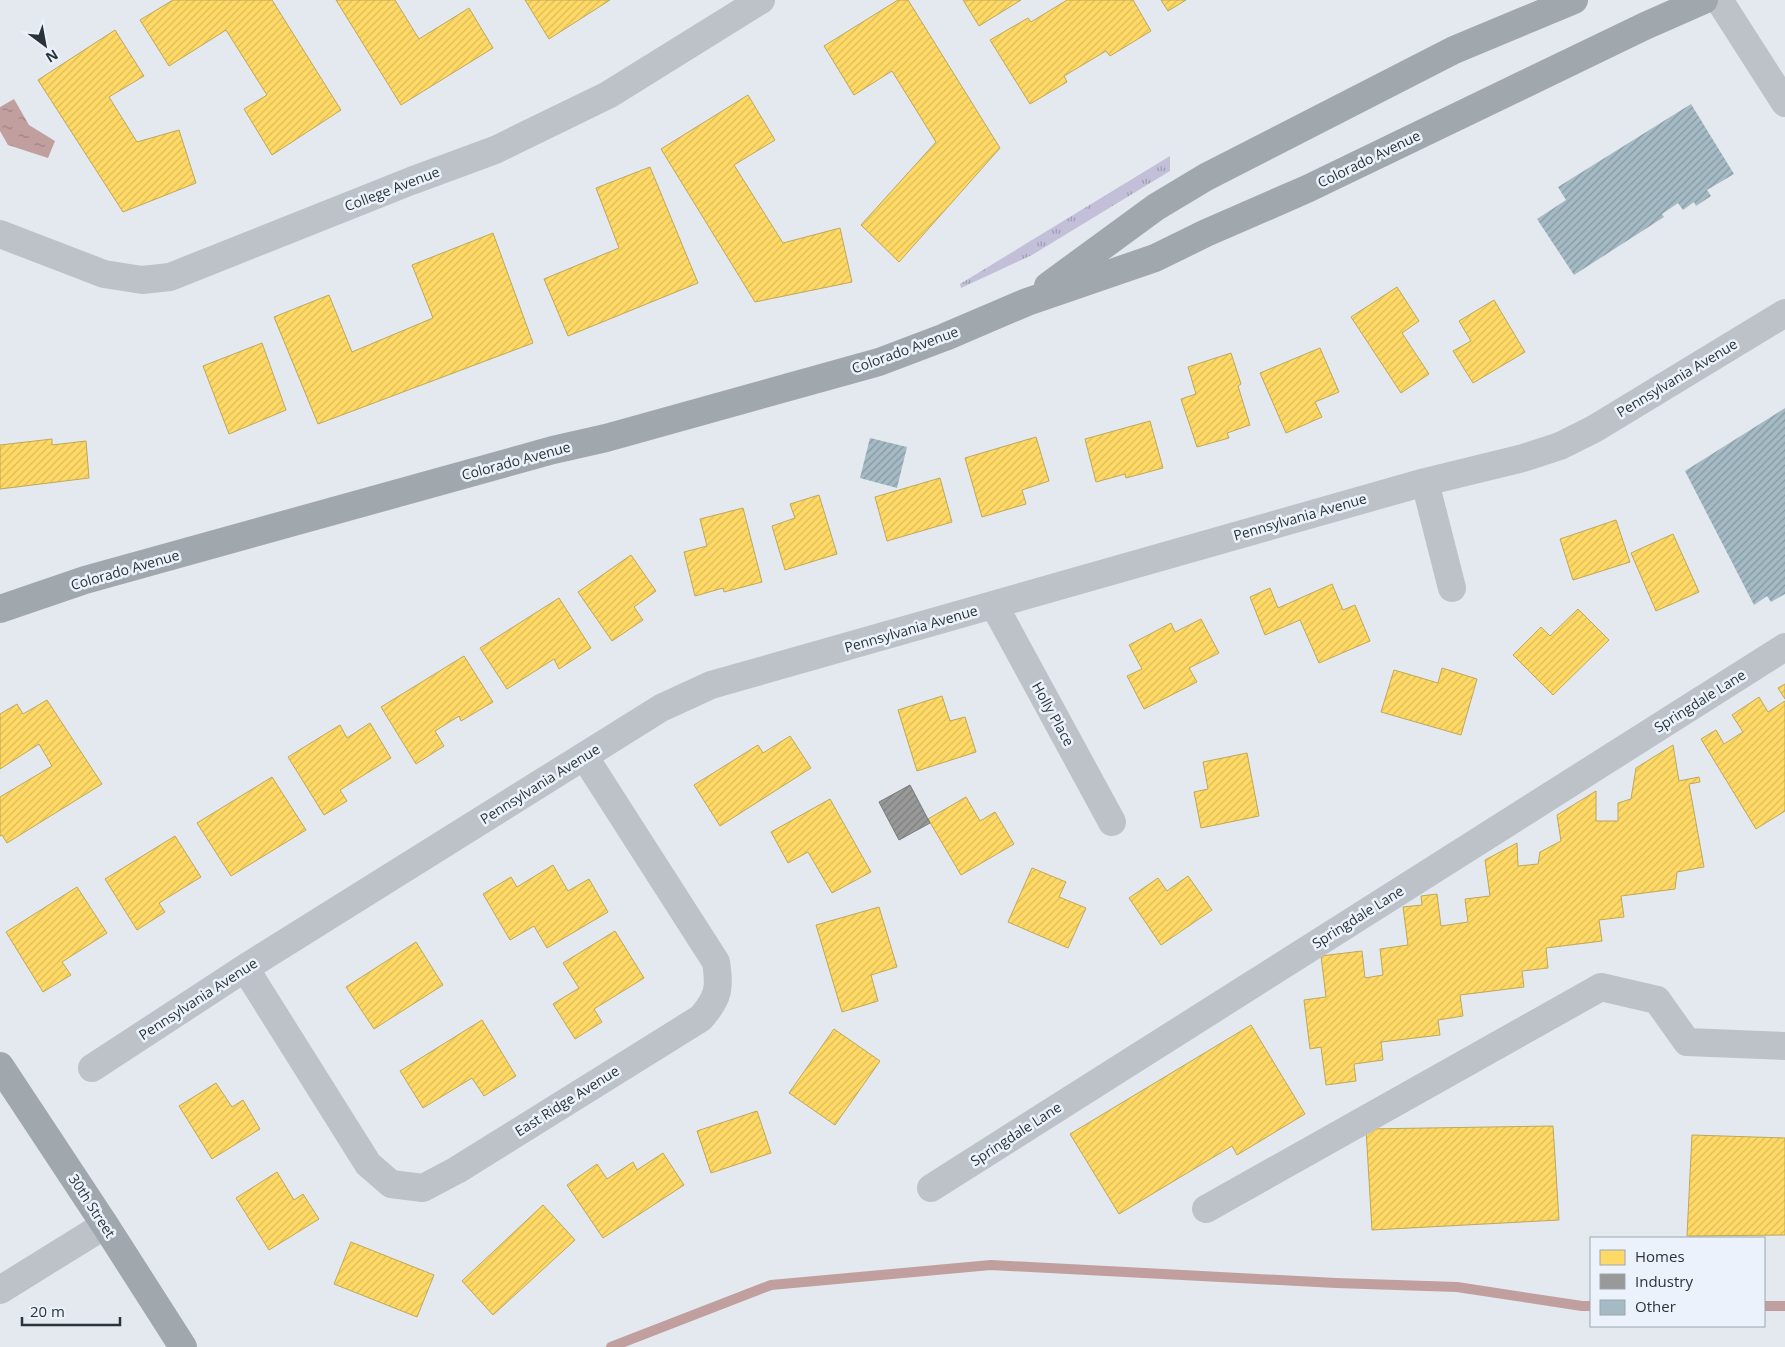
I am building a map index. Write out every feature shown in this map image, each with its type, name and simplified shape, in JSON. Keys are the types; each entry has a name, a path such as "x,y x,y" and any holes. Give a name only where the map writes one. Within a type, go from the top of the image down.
{"main road":[{"name":"Colorado Avenue","path":"1027,302 1156,207 1206,177 1454,50 1574,0"},
{"name":"Colorado Avenue","path":"0,609 85,580 534,455 606,438 879,362 945,337 1027,302 1155,258 1307,189 1645,26 1704,0"},
{"name":"30th Street","path":"0,1066 183,1347"}],"street":[{"name":"College Avenue","path":"0,234 104,274 142,280 170,277 411,181 495,150 608,95 761,0"},
{"path":"1719,0 1785,103"},
{"name":"Pennsylvania Avenue","path":"92,1068 245,968 661,708 711,685 1425,482 1522,458 1569,442 1594,429 1785,313"},
{"path":"1425,482 1452,588"},
{"name":"Holly Place","path":"994,605 1112,822"},
{"name":"Springdale Lane","path":"931,1188 1785,647"},
{"name":"East Ridge Avenue","path":"245,968 368,1164 391,1184 423,1188 474,1159 701,1018 712,1006 719,984 716,962 584,756"},
{"path":"1206,1209 1601,987 1657,1000 1687,1042 1785,1046"},
{"path":"0,1290 105,1225"}],"green space":[{"path":"1170,156 1170,171 1032,255 961,288 960,284"}],"water":[{"path":"14,99 29,125 55,141 48,158 8,145 0,131 0,107"}],"building: Homes":[{"path":"173,0 272,0 341,110 272,155 244,109 267,95 226,30 169,66 140,20"},
{"path":"336,0 395,0 419,39 469,8 493,48 401,105"},
{"path":"525,0 610,0 549,39"},
{"path":"898,0 908,0 1000,148 899,262 861,225 936,142 892,71 854,95 824,46"},
{"path":"963,0 1021,0 979,26"},
{"path":"1067,0 1133,0 1151,31 1110,56 1106,51 1064,76 1067,82 1030,104 990,40 1028,18 1031,22"},
{"path":"1161,0 1186,0 1168,11"},
{"path":"115,30 144,76 109,97 137,142 179,130 196,183 123,212 38,80"},
{"path":"748,95 775,140 734,165 783,243 840,228 852,282 755,302 661,149"},
{"path":"650,167 698,283 568,336 544,279 619,248 596,188"},
{"path":"493,233 533,343 318,424 274,317 329,295 352,352 433,318 412,265"},
{"path":"1397,287 1419,321 1402,333 1429,374 1401,393 1351,317"},
{"path":"1494,300 1525,352 1473,383 1453,351 1471,341 1459,321"},
{"path":"262,343 286,410 229,434 203,366"},
{"path":"1320,348 1339,392 1315,402 1322,417 1286,433 1260,373"},
{"path":"1231,353 1241,384 1238,386 1250,425 1227,433 1229,438 1197,447 1181,399 1196,394 1188,367"},
{"path":"1150,421 1163,468 1126,478 1125,474 1096,482 1085,439"},
{"path":"1036,437 1049,481 1022,490 1026,504 982,517 965,458"},
{"path":"52,439 52,445 86,441 89,478 0,489 0,445"},
{"path":"940,478 952,522 887,541 875,497"},
{"path":"819,495 837,554 785,570 772,526 795,518 790,504"},
{"path":"743,508 762,582 724,592 723,588 695,596 684,552 707,546 700,519"},
{"path":"1616,520 1630,562 1573,580 1560,539"},
{"path":"1673,534 1699,592 1656,611 1631,553"},
{"path":"631,555 656,591 634,607 643,620 612,641 578,592"},
{"path":"1332,584 1343,610 1355,605 1370,641 1319,663 1300,620 1265,635 1250,597 1270,588 1278,608"},
{"path":"559,598 591,648 559,669 554,659 507,689 480,648"},
{"path":"1578,609 1609,640 1553,695 1513,655 1541,627 1550,636"},
{"path":"1201,619 1219,653 1189,668 1197,682 1144,709 1127,676 1142,669 1129,645 1171,623 1175,632"},
{"path":"464,656 493,702 461,721 459,716 435,731 444,746 416,764 381,707"},
{"path":"1442,668 1477,679 1461,735 1381,712 1394,670 1438,683"},
{"path":"1785,684 1785,699 1778,688"},
{"path":"942,696 950,721 965,717 976,752 917,771 898,710"},
{"path":"1759,697 1768,712 1785,701 1785,811 1756,829 1701,739 1716,730 1724,744 1743,732 1732,715"},
{"path":"47,700 102,784 7,843 2,835 0,836 0,797 52,766 39,744 0,769 0,714 17,704 23,714"},
{"path":"370,723 391,758 340,790 347,801 324,815 288,757 340,725 347,738"},
{"path":"790,736 811,768 720,826 694,785 758,745 763,753"},
{"path":"1673,745 1679,781 1699,777 1700,782 1689,784 1704,867 1677,872 1675,889 1621,896 1624,917 1599,920 1602,941 1546,948 1548,968 1522,971 1524,987 1460,995 1463,1016 1438,1020 1440,1035 1381,1042 1383,1060 1354,1064 1356,1081 1326,1085 1321,1047 1310,1049 1304,1000 1326,997 1321,956 1362,951 1365,978 1383,975 1380,949 1408,945 1403,907 1422,905 1421,896 1437,894 1441,926 1468,922 1465,899 1490,896 1485,860 1517,843 1518,866 1538,864 1540,852 1561,841 1557,815 1596,791 1596,821 1618,821 1618,803 1631,799 1636,768"},
{"path":"1247,753 1259,816 1201,828 1194,792 1208,789 1203,762"},
{"path":"272,777 306,830 231,876 197,823"},
{"path":"966,797 980,821 995,812 1014,844 961,875 928,819"},
{"path":"830,799 871,872 832,893 808,852 788,863 771,832"},
{"path":"175,836 201,877 159,903 165,912 137,930 105,879"},
{"path":"553,865 568,891 589,879 608,912 547,948 534,926 510,940 483,894 511,877 517,887"},
{"path":"1032,868 1066,882 1059,897 1086,908 1068,948 1008,922"},
{"path":"1188,876 1212,910 1161,945 1129,898 1158,878 1167,891"},
{"path":"77,887 107,933 62,962 71,975 43,992 6,932"},
{"path":"879,907 897,967 871,975 878,1001 842,1012 816,925"},
{"path":"615,931 644,978 594,1009 602,1022 575,1039 553,1004 579,988 563,963"},
{"path":"416,942 443,985 374,1029 346,987"},
{"path":"482,1020 516,1076 484,1096 472,1078 423,1108 400,1071"},
{"path":"1251,1025 1305,1114 1237,1155 1232,1146 1119,1214 1070,1134"},
{"path":"834,1029 880,1061 835,1125 789,1093"},
{"path":"216,1083 232,1107 243,1100 260,1129 212,1159 179,1106"},
{"path":"757,1111 771,1153 711,1173 697,1131"},
{"path":"1553,1126 1559,1220 1372,1230 1366,1129"},
{"path":"1692,1135 1785,1138 1785,1235 1687,1236"},
{"path":"663,1153 684,1185 603,1238 567,1185 597,1164 607,1179 633,1162 637,1170"},
{"path":"277,1172 294,1200 303,1194 319,1219 269,1250 236,1198"},
{"path":"543,1205 575,1240 493,1315 462,1281"},
{"path":"351,1242 434,1275 417,1317 334,1284"}],"building: Industry":[{"path":"910,785 930,823 899,840 879,802"}],"building: Other":[{"path":"1691,104 1734,174 1707,190 1711,196 1696,206 1694,202 1683,210 1678,203 1662,214 1664,217 1574,275 1537,219 1566,200 1558,187"},
{"path":"1785,408 1785,594 1771,602 1767,596 1754,605 1685,471"},
{"path":"870,438 907,447 897,488 860,478"}],"waterway":[{"path":"611,1347 771,1285 991,1265 1336,1283 1457,1287 1590,1306"},
{"path":"1765,1306 1785,1306"}]}
